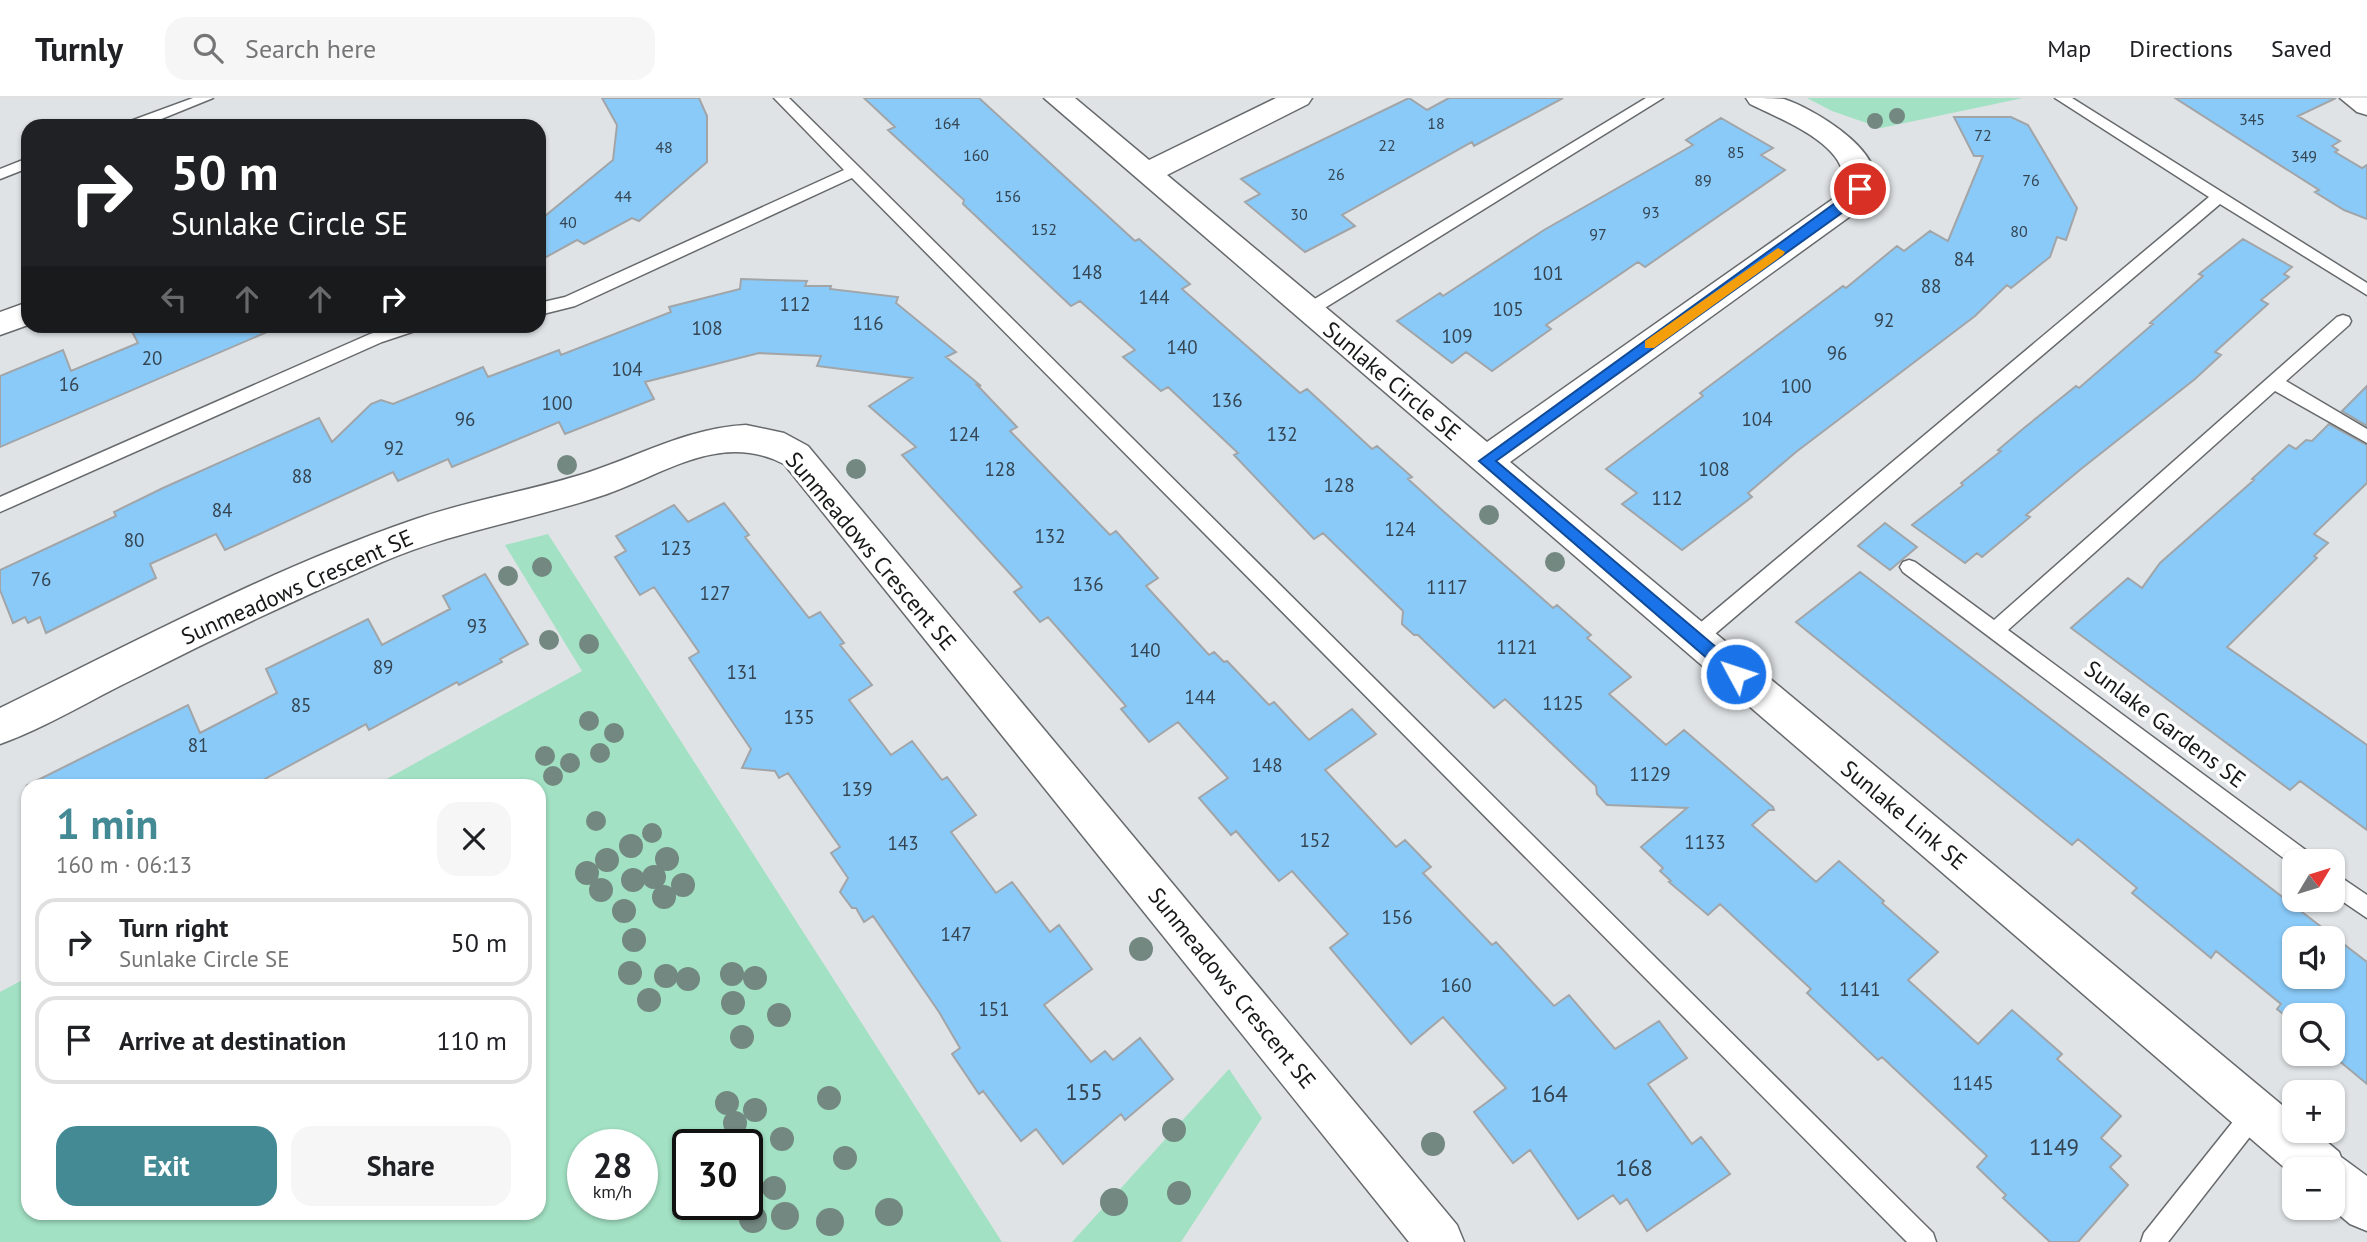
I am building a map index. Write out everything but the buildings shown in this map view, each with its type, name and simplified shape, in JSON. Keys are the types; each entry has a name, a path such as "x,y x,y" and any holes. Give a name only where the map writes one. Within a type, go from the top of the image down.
{"street":[{"name":"Sunlake Circle SE","path":"1058,98 1486,461"},
{"path":"1147,173 1298,98"},
{"path":"1486,461 1852,200 1860,189 1863,178 1861,169 1843,145 1760,98"},
{"path":"2354,98 2367,106"},
{"path":"0,324 21,316"},
{"name":"Sunmeadows Crescent SE","path":"0,727 240,609 351,559 442,525 592,485 705,442 732,436 760,437 779,444 796,455 1440,1242"},
{"name":"Sunlake Link SE","path":"1486,461 2308,1157"},
{"path":"2345,1188 2367,1207"}],"lane":[{"path":"149,119 206,98"},
{"path":"781,98 1924,1242"},
{"path":"1309,310 1656,98"},
{"path":"2062,98 2367,290"},
{"path":"0,174 21,166"},
{"path":"546,307 569,302 855,171"},
{"path":"1695,639 2219,197"},
{"path":"1995,629 2343,321"},
{"path":"0,505 391,333"},
{"path":"2274,382 2367,437"},
{"name":"Sunlake Gardens SE","path":"1909,567 2288,849"},
{"path":"2345,892 2367,908"},
{"path":"2153,1242 2255,1112"}],"green space":[{"path":"1807,98 2023,98 1881,128 1832,111"},
{"path":"548,534 1002,1242 0,1242 0,992 21,981 21,1220 546,1220 546,779 387,779 582,671 505,545"},
{"path":"1229,1069 1262,1118 1181,1242 1072,1242"}],"slow traffic":[{"path":"1649,344 1778,252"}],"route":[{"path":"1736,674 1486,461 1852,200 1860,189"}]}
